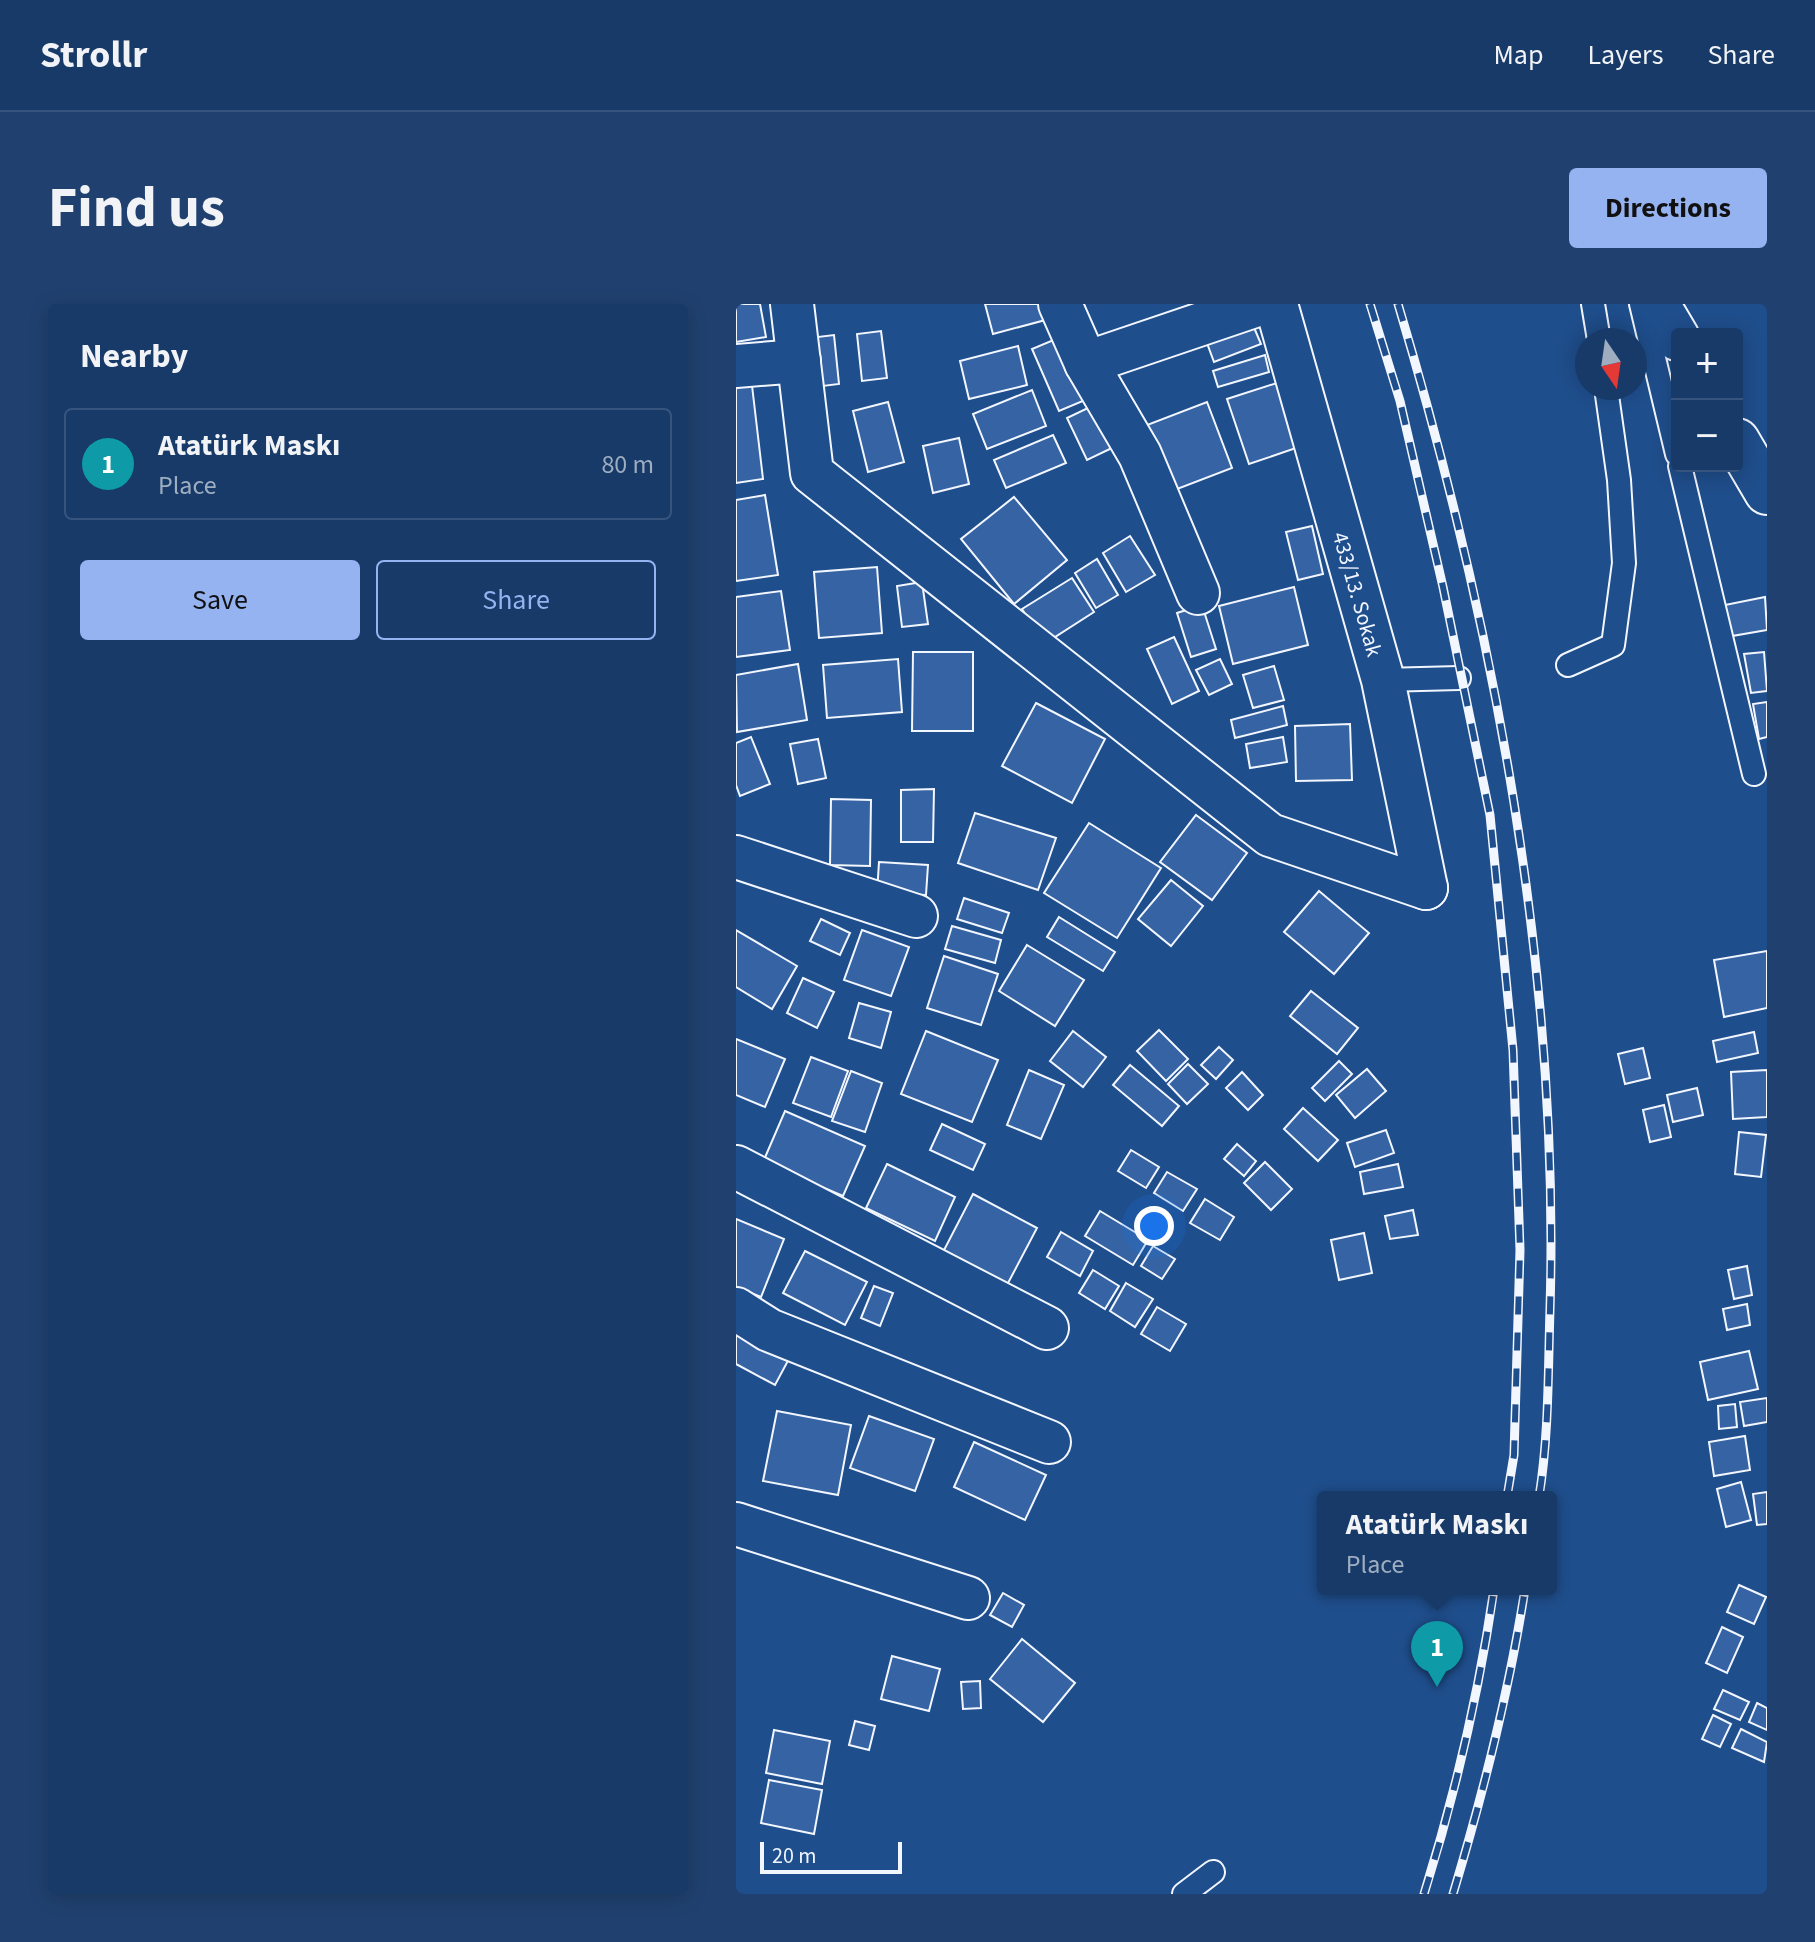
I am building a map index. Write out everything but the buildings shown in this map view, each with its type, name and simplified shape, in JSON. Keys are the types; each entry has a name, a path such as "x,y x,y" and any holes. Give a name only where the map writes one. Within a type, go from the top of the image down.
{"street":[{"path":"736,366 799,361 792,304"},
{"path":"1060,304 1086,363 1140,455 1198,593"},
{"path":"1086,363 1260,304"},
{"name":"433/13. Sokak","path":"799,361 812,473 1270,835 1426,888 1383,680 1276,304"},
{"path":"1657,304 1671,328"},
{"path":"1743,451 1767,492"},
{"path":"736,857 916,916"},
{"path":"736,1167 1047,1328"},
{"path":"736,1309 769,1330 1049,1442"},
{"path":"736,1524 968,1598"}],"lane":[{"path":"1593,304 1597,328"},
{"path":"1641,304 1671,429"},
{"path":"1568,665 1613,645 1624,563 1619,480 1608,400"},
{"path":"1681,472 1754,774"},
{"path":"1383,680 1459,678"},
{"path":"1184,1894 1213,1872"}],"railway":[{"path":"1370,304 1400,401 1443,587 1490,815 1513,1050 1520,1250 1514,1455 1508,1491"},
{"path":"1398,304 1464,549 1514,801 1532,929 1544,1056 1550,1183 1548,1403 1540,1491"},
{"path":"1424,1894 1465,1743 1493,1595"},
{"path":"1453,1894 1494,1743 1524,1595"}],"place":[{"name":"Atatürk Maskı","path":"1437,1687"}]}
